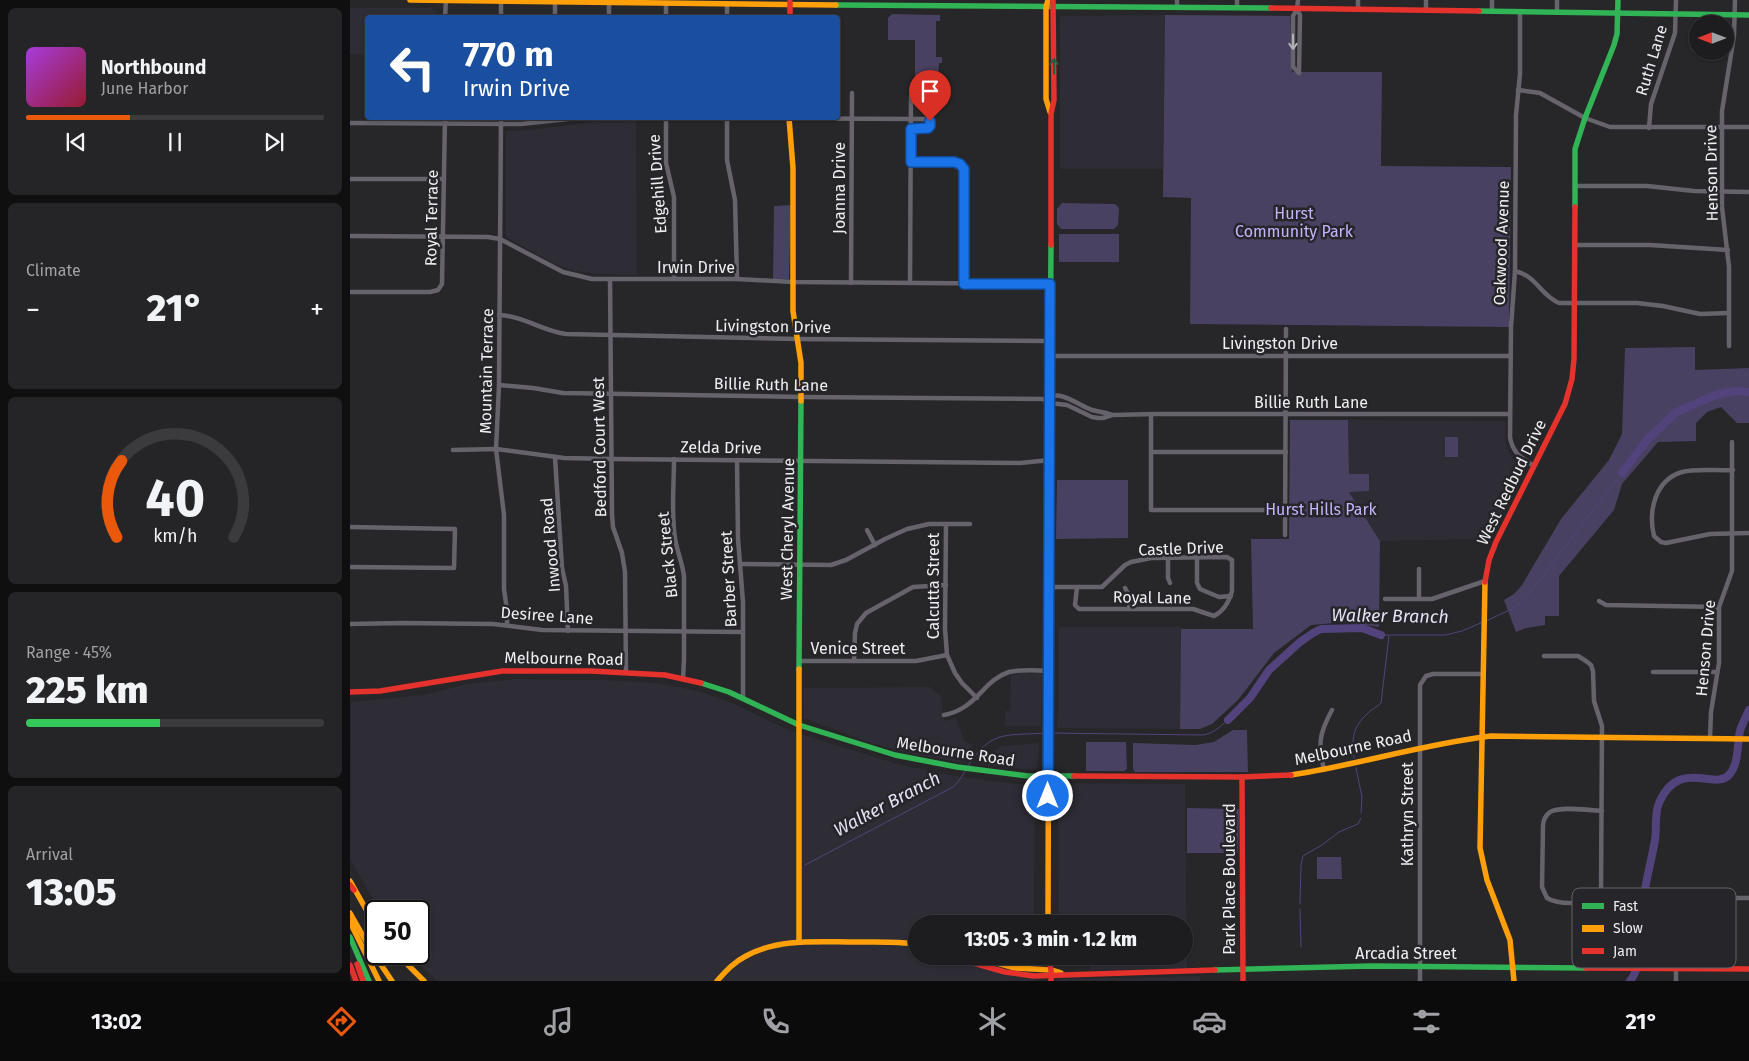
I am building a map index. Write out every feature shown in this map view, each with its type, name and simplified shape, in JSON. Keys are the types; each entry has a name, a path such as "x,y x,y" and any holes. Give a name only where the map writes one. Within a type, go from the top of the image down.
{"main road":[{"path":"410,0 578,1 610,3 691,2 727,4 790,2 850,3 908,8 1520,10 1749,14"},
{"path":"1048,0 1046,7 1046,99 1051,114"},
{"path":"1048,915 1051,114 1054,100 1053,0"},
{"name":"West Redbud Drive","path":"1514,981 1510,940 1487,880 1480,848 1485,581 1488,560 1496,542 1560,415 1569,392 1574,359 1575,149 1585,118 1614,45 1618,0"},
{"path":"790,2 790,15"},
{"name":"West Cheryl Avenue","path":"788,120 793,168 792,311 801,363 802,397 799,661 799,942"},
{"name":"Melbourne Road","path":"350,692 380,691 502,670 626,672 665,675 726,691 799,725 895,756 958,768 1019,775 1049,776 1280,776 1324,770 1419,747 1483,737 1749,738"},
{"name":"Park Place Boulevard","path":"1242,777 1242,981"},
{"path":"350,881 365,909"},
{"path":"350,913 371,950 392,981"},
{"path":"350,922 380,981"},
{"path":"350,937 369,981"},
{"path":"717,981 727,970 750,953 775,945 799,942 908,944"},
{"path":"350,945 363,981"},
{"path":"350,965 356,981"},
{"path":"408,965 424,981"},
{"path":"979,965 1005,973 1023,976 1043,976"},
{"path":"1004,965 1043,976"},
{"name":"Arcadia Street","path":"1043,976 1242,969 1420,966 1572,968"},
{"name":"Arcadia Street","path":"1622,968 1749,969"}],"street":[{"path":"445,15 446,0"},
{"path":"908,0 908,8"},
{"path":"1176,8 1177,0"},
{"path":"1237,0 1237,8"},
{"path":"1297,9 1300,16 1299,73 1293,67 1293,16 1297,9 1298,0"},
{"path":"1358,0 1358,9"},
{"path":"1426,0 1426,10"},
{"path":"1492,0 1492,10"},
{"path":"1557,0 1557,12"},
{"name":"Ruth Lane","path":"1649,128 1651,104 1675,33 1676,0"},
{"name":"Henson Drive","path":"1729,346 1728,250 1723,225 1722,192 1722,110 1732,49 1734,0"},
{"path":"501,1 501,15"},
{"path":"555,2 555,15"},
{"path":"610,3 610,15"},
{"path":"666,3 666,15"},
{"path":"727,4 727,15"},
{"name":"Oakwood Avenue","path":"1520,10 1520,65 1516,115 1514,271 1510,356 1510,437 1514,449 1521,458 1534,466"},
{"path":"1518,90 1540,93 1585,118 1610,128 1749,127"},
{"name":"Joanna Drive","path":"851,283 852,93"},
{"path":"910,284 911,96"},
{"path":"840,118 928,119 931,123 928,128 911,129"},
{"name":"Royal Terrace","path":"350,292 430,292 438,290 442,284 445,120"},
{"name":"Mountain Terrace","path":"501,120 499,385 496,449 504,515 504,589 508,610 508,625"},
{"path":"350,122 521,124 549,120"},
{"name":"Edgehill Drive","path":"666,120 666,163 674,197 674,279"},
{"path":"727,120 727,160 735,200 737,279"},
{"path":"911,162 954,162 960,164 964,169 964,284"},
{"path":"350,179 444,179"},
{"path":"1575,186 1647,186 1694,191 1749,192"},
{"name":"Irwin Drive","path":"350,236 488,237 500,240 568,274 587,278 737,279 910,284 1050,284"},
{"path":"1574,245 1650,245 1728,250"},
{"path":"1514,271 1530,277 1553,300 1559,303 1637,303 1663,306 1700,314 1729,313"},
{"name":"Bedford Court West","path":"610,279 613,527 622,553 625,572 626,672"},
{"name":"Livingston Drive","path":"499,315 521,318 558,333 610,336 1050,341"},
{"path":"1285,535 1286,329"},
{"name":"Livingston Drive","path":"1050,356 1510,356"},
{"name":"Billie Ruth Lane","path":"499,385 528,387 563,393 802,397 1066,398 1112,415"},
{"name":"Billie Ruth Lane","path":"1050,399 1098,418 1112,415 1151,414 1510,414"},
{"path":"1077,410 1080,404"},
{"path":"1098,411 1098,418"},
{"path":"1151,414 1151,510 1286,510"},
{"name":"Henson Drive","path":"1710,738 1711,712 1717,672 1719,607 1732,571 1732,442"},
{"name":"Zelda Drive","path":"453,450 496,449 555,457 612,459 1020,463 1050,460"},
{"path":"1152,452 1286,452"},
{"name":"Inwood Road","path":"555,457 568,631"},
{"name":"Black Street","path":"674,459 673,525 683,568 683,679"},
{"name":"Barber Street","path":"737,460 738,539 743,632 743,698"},
{"path":"1732,470 1685,471 1675,475 1658,491 1654,499 1652,514 1654,536 1661,542 1666,543 1710,534 1749,533"},
{"path":"740,564 800,565 839,563 907,529 929,524 970,524"},
{"name":"Calcutta Street","path":"946,524 945,629 947,655 955,674 976,698"},
{"path":"350,527 455,529 454,568 350,567"},
{"path":"867,530 875,544"},
{"name":"Castle Drive","path":"1049,587 1102,587 1125,564 1146,559 1228,557 1232,560 1231,596"},
{"path":"1168,558 1168,578 1170,583"},
{"path":"1197,558 1197,583 1200,589 1219,596 1231,596"},
{"path":"1419,569 1420,599"},
{"path":"1385,599 1439,598 1485,581"},
{"path":"854,661 857,624 866,612 913,587 946,585"},
{"name":"Royal Lane","path":"1077,587 1075,605 1079,609 1193,609 1214,616 1226,607 1231,596"},
{"path":"1125,588 1130,597 1129,608"},
{"path":"1599,601 1606,605 1719,607"},
{"name":"Desiree Lane","path":"350,624 508,625 536,630 568,631 743,632"},
{"name":"Venice Street","path":"799,661 916,661 947,655"},
{"path":"1544,656 1578,656 1591,665 1593,671 1594,701 1602,726 1600,888"},
{"path":"944,715 962,710 994,680 1010,672 1023,670 1049,671"},
{"path":"1653,672 1717,672"},
{"name":"Kathryn Street","path":"1420,981 1419,692 1422,681 1426,676 1433,674 1484,674"},
{"path":"1324,770 1320,738 1332,710"},
{"path":"1572,902 1554,901 1547,898 1542,887 1543,826 1546,816 1555,810 1602,811"},
{"path":"1736,898 1749,898"},
{"path":"1676,968 1676,981"}],"shaded area":[{"path":"350,8 432,8 433,11 436,11 436,15 365,15 365,54 350,54"},
{"path":"1165,15 1163,169 1062,169 1060,166 1060,16"},
{"path":"636,121 637,275 596,274 576,271 555,264 506,237 506,131 594,122"},
{"path":"1348,420 1505,421 1506,442 1509,453 1516,463 1527,468 1490,539 1380,541 1349,492"},
{"path":"1059,627 1181,627 1180,729 1057,728 1059,707"},
{"path":"1042,673 1041,726 1005,726 1005,711 1010,711 1011,675"},
{"path":"514,679 605,680 656,683 699,691 732,703 791,731 901,765 961,777 1035,786 1034,915 908,915 908,965 1034,965 1035,981 437,981 420,965 430,965 430,900 374,900 350,859 351,702 423,695 468,684"},
{"path":"930,687 941,696 944,721 956,718 965,742 973,744 965,763 911,754 867,742 804,718 803,688"},
{"path":"1039,743 1037,768 1034,770 981,764 991,753 1002,746"},
{"path":"1058,784 1185,784 1186,915 1059,915"},
{"path":"1059,965 1187,965 1187,968 1090,970 1090,966 1059,967"},
{"path":"1200,976 1200,981 1059,981 1059,979"}],"green space":[{"path":"892,14 940,15 940,21 936,21 936,57 942,57 942,63 939,63 938,84 915,84 915,40 888,40 888,18"},
{"name":"Hurst Community Park","path":"1165,15 1290,16 1292,72 1382,72 1381,166 1511,167 1509,327 1190,324 1191,198 1163,197"},
{"path":"1062,203 1115,204 1119,208 1118,225 1114,229 1061,229 1057,224 1057,209"},
{"path":"791,205 789,279 773,279 774,206"},
{"path":"1059,234 1119,234 1119,262 1059,262"},
{"path":"1695,347 1695,370 1749,368 1749,423 1737,423 1721,407 1707,412 1696,423 1696,441 1658,442 1622,484 1614,510 1559,576 1559,616 1545,616 1545,625 1526,628 1516,632 1504,600 1514,594 1522,585 1561,519 1609,460 1622,434 1625,348"},
{"name":"Hurst Hills Park","path":"1290,420 1348,420 1349,474 1369,474 1369,491 1349,492 1380,541 1379,627 1346,622 1311,625 1274,653 1238,700 1212,724 1200,729 1180,729 1181,629 1253,629 1251,539 1289,539"},
{"path":"1445,437 1458,437 1458,457 1445,457"},
{"path":"1057,480 1128,480 1128,538 1056,539"},
{"path":"1233,730 1247,730 1248,772 1135,772 1133,769 1133,743 1195,745 1214,742"},
{"path":"1086,742 1126,742 1127,769 1124,771 1086,771"},
{"path":"1187,808 1239,809 1238,853 1187,853"},
{"path":"1317,857 1341,857 1342,879 1317,879"}],"waterway":[{"name":"Walker Branch","path":"1622,473 1647,440 1675,413 1715,395 1735,391 1749,392"},
{"name":"Walker Branch","path":"1486,621 1514,608 1527,596 1622,473"},
{"name":"Walker Branch","path":"1381,635 1445,635 1462,631 1483,622"},
{"name":"Walker Branch","path":"1228,720 1250,698 1269,670 1313,633 1321,629 1362,628 1381,635"},
{"path":"1354,758 1353,739 1356,728 1363,718 1381,703 1389,636"},
{"path":"1645,888 1655,840 1657,812 1659,803 1667,789 1676,781 1686,778 1715,780 1723,779 1729,775 1735,765 1740,731 1749,710"},
{"name":"Walker Branch","path":"1050,733 1202,735 1213,732 1228,720"},
{"name":"Walker Branch","path":"968,766 977,754 993,740 1010,735 1046,733"},
{"path":"1356,768 1362,797 1361,813"},
{"name":"Walker Branch","path":"805,865 953,787 966,770"},
{"path":"1300,904 1303,856 1339,832 1358,824 1361,818"},
{"path":"1300,909 1301,947"},
{"path":"1630,981 1636,968"}],"traffic: fast":[{"path":"1575,207 1575,149 1585,118 1614,45 1617,34 1618,0"},
{"path":"836,5 1271,8"},
{"path":"1479,11 1749,15"},
{"path":"1049,544 1051,245"},
{"path":"799,669 801,401"},
{"path":"701,683 729,692 799,725 895,755 957,767 1027,776 1074,776"},
{"path":"350,937 369,981"},
{"path":"1215,970 1372,966 1572,968"}],"traffic: slow":[{"path":"410,0 836,5"},
{"path":"1048,0 1046,7 1046,99 1050,112"},
{"path":"789,120 793,168 793,311 801,363 801,401"},
{"path":"1048,915 1049,544"},
{"path":"1485,582 1480,848 1487,880 1510,940 1514,981"},
{"path":"799,669 799,942"},
{"path":"1291,775 1440,744 1491,736 1749,739"},
{"path":"350,881 365,908"},
{"path":"350,913 371,950 392,981"},
{"path":"350,922 379,981"},
{"path":"717,981 727,970 746,956 771,946 799,942 908,943"},
{"path":"408,965 424,981"},
{"path":"1004,965 1015,968 1051,970 1061,973"}],"traffic: jam":[{"path":"1051,245 1051,114 1054,100 1053,0"},
{"path":"790,2 790,15"},
{"path":"1271,8 1479,11"},
{"path":"1485,582 1489,560 1496,542 1565,404 1572,379 1574,359 1575,207"},
{"path":"350,692 380,691 502,671 591,671 665,675 701,683"},
{"path":"1074,776 1242,777 1291,775"},
{"path":"1242,777 1243,981"},
{"path":"350,885 354,890"},
{"path":"357,964 363,981"},
{"path":"350,965 356,981"},
{"path":"980,965 1005,972 1034,976 1215,970"},
{"path":"1050,965 1051,981"},
{"path":"1586,968 1749,969"}],"route":[{"path":"930,121 931,123 928,128 911,129 911,162 958,162 964,169 964,284 1050,284 1048,796"}]}
